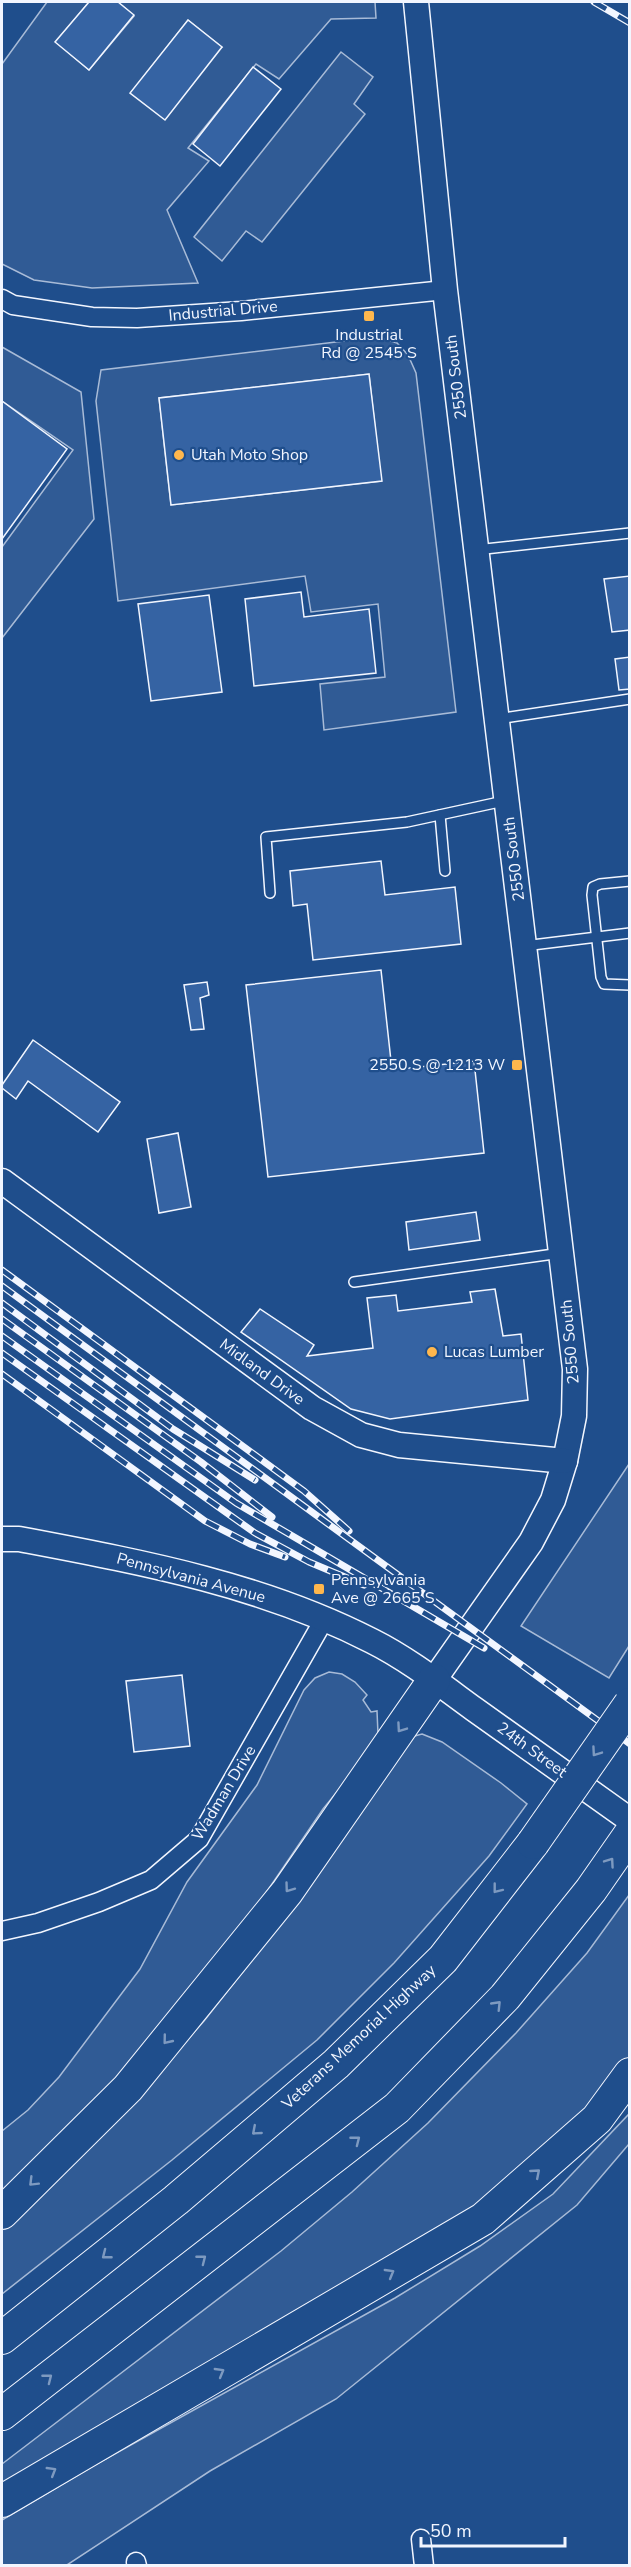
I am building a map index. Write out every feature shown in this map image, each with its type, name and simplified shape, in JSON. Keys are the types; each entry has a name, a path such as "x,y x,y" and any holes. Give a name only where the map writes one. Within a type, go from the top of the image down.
{"highway":[{"path":"2,2213 128,2088 287,1892 434,1680"},
{"name":"Veterans Memorial Highway","path":"2,2338 176,2200 336,2064 442,1959 533,1844 630,1704"},
{"path":"2,2414 397,2108 505,1997 591,1890 630,1834"},
{"path":"2,2501 483,2219 597,2119 630,2074"}],"main road":[{"name":"2550 South","path":"416,2 476,550 575,1369 574,1416 565,1461 553,1500 531,1542 434,1680"},
{"name":"Midland Drive","path":"2,1181 312,1408 361,1435 399,1445 565,1461"},
{"name":"Pennsylvania Avenue","path":"2,1539 19,1539 149,1564 251,1591 325,1618 374,1642 434,1680"},
{"name":"24th Street","path":"434,1680 630,1820"}],"street":[{"name":"Industrial Drive","path":"2,299 13,305 92,317 137,318 241,311 446,290"},
{"name":"Wadman Drive","path":"2,1931 38,1923 88,1906 151,1880 199,1839 325,1618"},
{"path":"421,2539 424,2565"}],"lane":[{"path":"476,550 630,533"},
{"path":"497,719 630,699"},
{"path":"270,893 266,837 407,822 507,801"},
{"path":"440,815 445,871"},
{"path":"630,881 600,884 593,887 596,937 604,984 630,985"},
{"path":"524,946 630,933"},
{"path":"354,1282 561,1253"}],"shaded area":[{"path":"47,2 89,2 56,42 89,70 134,16 118,2 375,2 376,18 331,19 279,79 256,64 188,148 209,161 167,210 198,283 92,288 34,280 2,264 2,64","holes":["188,20 222,47 131,93"]},
{"path":"341,52 373,77 354,104 365,114 262,242 246,231 222,261 194,237"},
{"path":"378,337 397,343 408,355 416,373 456,712 324,730 320,684 385,677 378,604 311,612 305,576 118,601 96,401 101,370","holes":["369,374 381,481 171,505 159,398"]},
{"path":"2,347 81,392 94,519 2,638 2,547 73,450 2,401"},
{"path":"629,1464 629,1646 609,1678 521,1626"},
{"path":"329,1672 342,1674 355,1682 367,1695 363,1700 371,1712 377,1711 378,1734 359,1765 323,1809 255,1909 125,2070 2,2193 2,2131 28,2110 59,2077 140,1969 187,1882 257,1785 304,1690 315,1678"},
{"path":"422,1734 442,1742 527,1804 489,1856 394,1963 317,2040 172,2160 2,2294 2,2226 149,2083 204,2021 248,1965 411,1737"},
{"path":"629,1895 629,2063 574,2125 465,2214 2,2489 2,2464 281,2251 352,2192 428,2123 516,2033 587,1953"},
{"path":"629,2114 629,2144 577,2205 336,2399 210,2471 67,2565 2,2566 2,2520 93,2466 395,2298 480,2246 553,2194"}],"building":[{"path":"89,2 118,2 134,15 89,70 55,42"},
{"path":"188,20 222,47 165,120 130,93"},
{"path":"253,67 281,89 220,166 193,144"},
{"path":"369,374 382,481 171,505 159,398"},
{"path":"2,401 67,449 2,539"},
{"path":"630,576 630,630 612,632 604,579"},
{"path":"301,592 304,617 369,609 376,673 254,686 245,599"},
{"path":"209,595 222,692 151,701 138,604"},
{"path":"630,657 630,689 619,690 615,659"},
{"path":"381,861 385,895 455,887 461,944 313,960 307,904 293,906 290,871"},
{"path":"381,970 392,1070 474,1061 484,1153 268,1177 246,985"},
{"path":"207,982 209,995 200,998 204,1029 191,1030 184,985"},
{"path":"33,1040 120,1102 98,1132 28,1081 16,1099 2,1088"},
{"path":"178,1133 191,1207 159,1213 147,1139"},
{"path":"476,1212 480,1240 409,1250 406,1222"},
{"name":"Lucas Lumber","path":"495,1289 503,1336 521,1334 528,1400 390,1419 351,1409 241,1332 260,1309 314,1345 307,1356 373,1348 367,1298 396,1295 398,1311 472,1302 470,1292"},
{"path":"182,1675 190,1746 134,1752 126,1681"}],"railway":[{"path":"594,2 630,23"},
{"path":"2,1270 304,1491 349,1531"},
{"path":"2,1286 630,1744"},
{"path":"2,1303 173,1429 255,1480"},
{"path":"2,1319 201,1462 272,1517"},
{"path":"2,1336 236,1503 484,1648"},
{"path":"2,1353 255,1533 309,1562 364,1585"},
{"path":"2,1374 205,1521 250,1544 285,1557"}],"place":[{"name":"Industrial Rd @ 2545 S","path":"369,316"},
{"name":"Utah Moto Shop","path":"179,455"},
{"name":"2550 S @ 1213 W","path":"517,1065"},
{"name":"Lucas Lumber","path":"432,1352"},
{"name":"Pennsylvania Ave @ 2665 S","path":"319,1589"}]}
